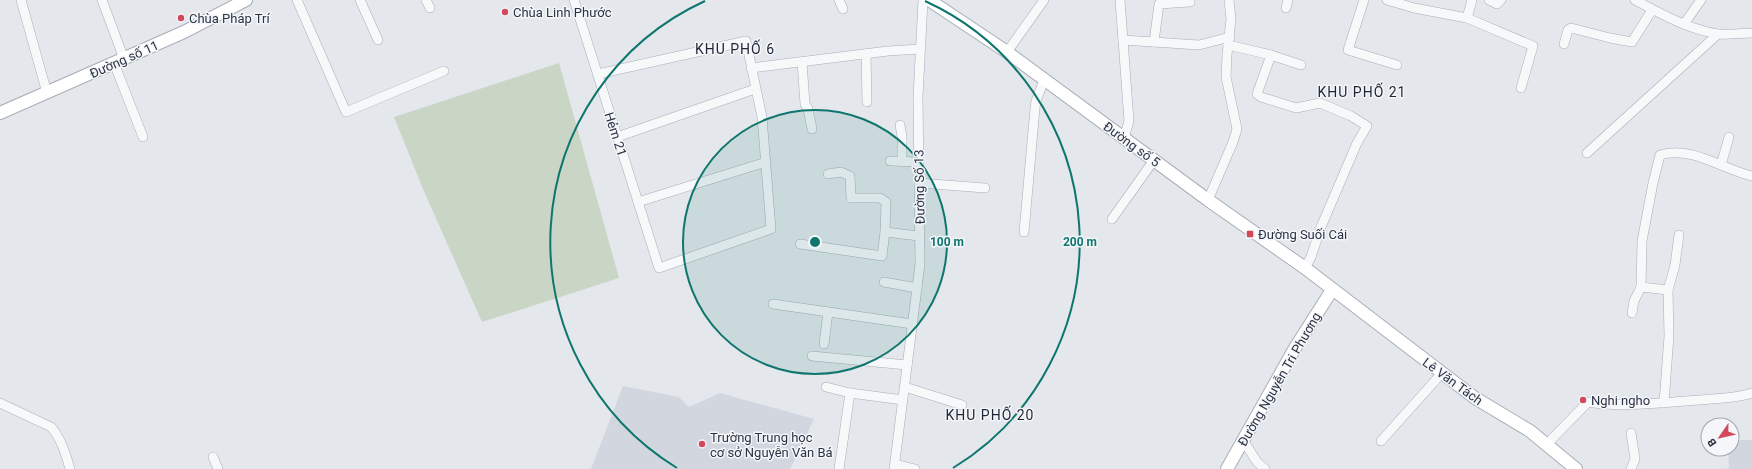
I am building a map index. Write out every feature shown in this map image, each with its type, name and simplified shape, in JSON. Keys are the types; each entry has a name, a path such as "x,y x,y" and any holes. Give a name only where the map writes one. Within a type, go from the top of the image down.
{"main road":[{"name":"Đường số 11","path":"0,113 184,32 246,0"},
{"name":"Đường số 5","path":"930,0 1007,52 1208,200 1305,268 1332,290"},
{"name":"Lê Văn Tách","path":"1332,290 1475,398 1530,431 1548,444 1576,469"},
{"name":"Đường Nguyễn Tri Phương","path":"1227,469 1296,348 1332,290"}],"street":[{"path":"21,0 47,93"},
{"path":"102,0 119,61 143,137"},
{"path":"297,0 346,112 444,71"},
{"path":"360,0 378,40"},
{"name":"Hẻm 21","path":"574,0 598,74 616,137 659,268 771,229 766,162"},
{"name":"Đường Số 13","path":"895,466 920,264 918,97 920,49 930,0"},
{"path":"1007,52 1044,0"},
{"path":"1120,0 1129,121 1124,138"},
{"path":"1154,42 1159,4 1190,2 1190,0"},
{"path":"1208,200 1233,142 1237,129 1226,77 1229,41 1229,0"},
{"path":"1364,0 1348,50 1397,65"},
{"path":"1387,0 1414,8 1467,18 1533,46 1521,88"},
{"path":"1467,18 1472,0"},
{"path":"1489,0 1497,4 1501,0"},
{"path":"1684,24 1701,0"},
{"path":"1638,1 1652,10 1684,24 1718,34 1752,34"},
{"path":"1564,44 1568,30 1571,28 1632,42 1652,10"},
{"path":"1587,153 1718,34"},
{"path":"1123,40 1199,45 1229,41 1301,65"},
{"path":"598,74 746,41 762,117 766,162 638,202"},
{"path":"751,68 888,51 920,49"},
{"path":"866,54 867,102"},
{"path":"1271,55 1257,94 1261,97 1296,108 1320,103 1351,116 1367,126 1357,143 1321,227 1312,257 1305,268"},
{"path":"802,62 805,104 808,109 812,129"},
{"path":"1024,232 1036,101 1044,80"},
{"path":"616,137 755,89"},
{"path":"900,125 902,136 902,161"},
{"path":"1721,165 1729,138"},
{"path":"1632,313 1634,301 1642,287 1642,241 1660,155 1669,152 1689,155 1721,165 1743,175 1752,176"},
{"path":"1112,219 1154,160"},
{"path":"890,161 919,162"},
{"path":"800,244 882,256 885,232 886,202 880,198 851,198 850,176 841,172 828,174"},
{"path":"919,183 985,188"},
{"path":"885,232 919,236"},
{"path":"1664,402 1669,336 1668,290 1675,265 1679,235"},
{"path":"884,282 917,288"},
{"path":"1642,287 1668,290"},
{"path":"773,304 912,324"},
{"path":"824,344 828,312"},
{"path":"812,356 907,366"},
{"path":"1381,441 1442,373"},
{"path":"826,387 850,393 903,400"},
{"path":"905,387 962,405"},
{"path":"839,469 850,393"},
{"path":"1548,444 1588,402 1602,404 1664,402 1735,397 1752,393"},
{"path":"0,403 51,426 64,450 70,469"},
{"path":"1631,433 1636,459 1631,469"},
{"path":"1243,440 1257,462 1265,469"},
{"path":"212,457 218,469"},
{"path":"895,466 915,469"}],"shaded area":[{"name":"Trường Trung học cơ sở Nguyễn Văn Bá","path":"623,386 679,397 689,407 720,393 814,419 790,469 591,469"},
{"path":"1740,440 1752,440 1752,469 1725,469 1729,468 1728,457 1740,457"}],"green space":[{"path":"559,63 619,278 482,322 423,189 394,117"}],"place":[{"name":"Chùa Linh Phước","path":"505,12"},
{"name":"Chùa Pháp Trí","path":"181,18"},
{"name":"Đường Suối Cái","path":"1250,234"},
{"name":"Nghi ngho","path":"1583,400"},
{"name":"Trường Trung học cơ sở Nguyễn Văn Bá","path":"702,444"}],"district":[{"name":"KHU PHỐ 6","path":"735,49"},
{"name":"KHU PHỐ 21","path":"1362,92"},
{"name":"KHU PHỐ 20","path":"990,415"}]}
